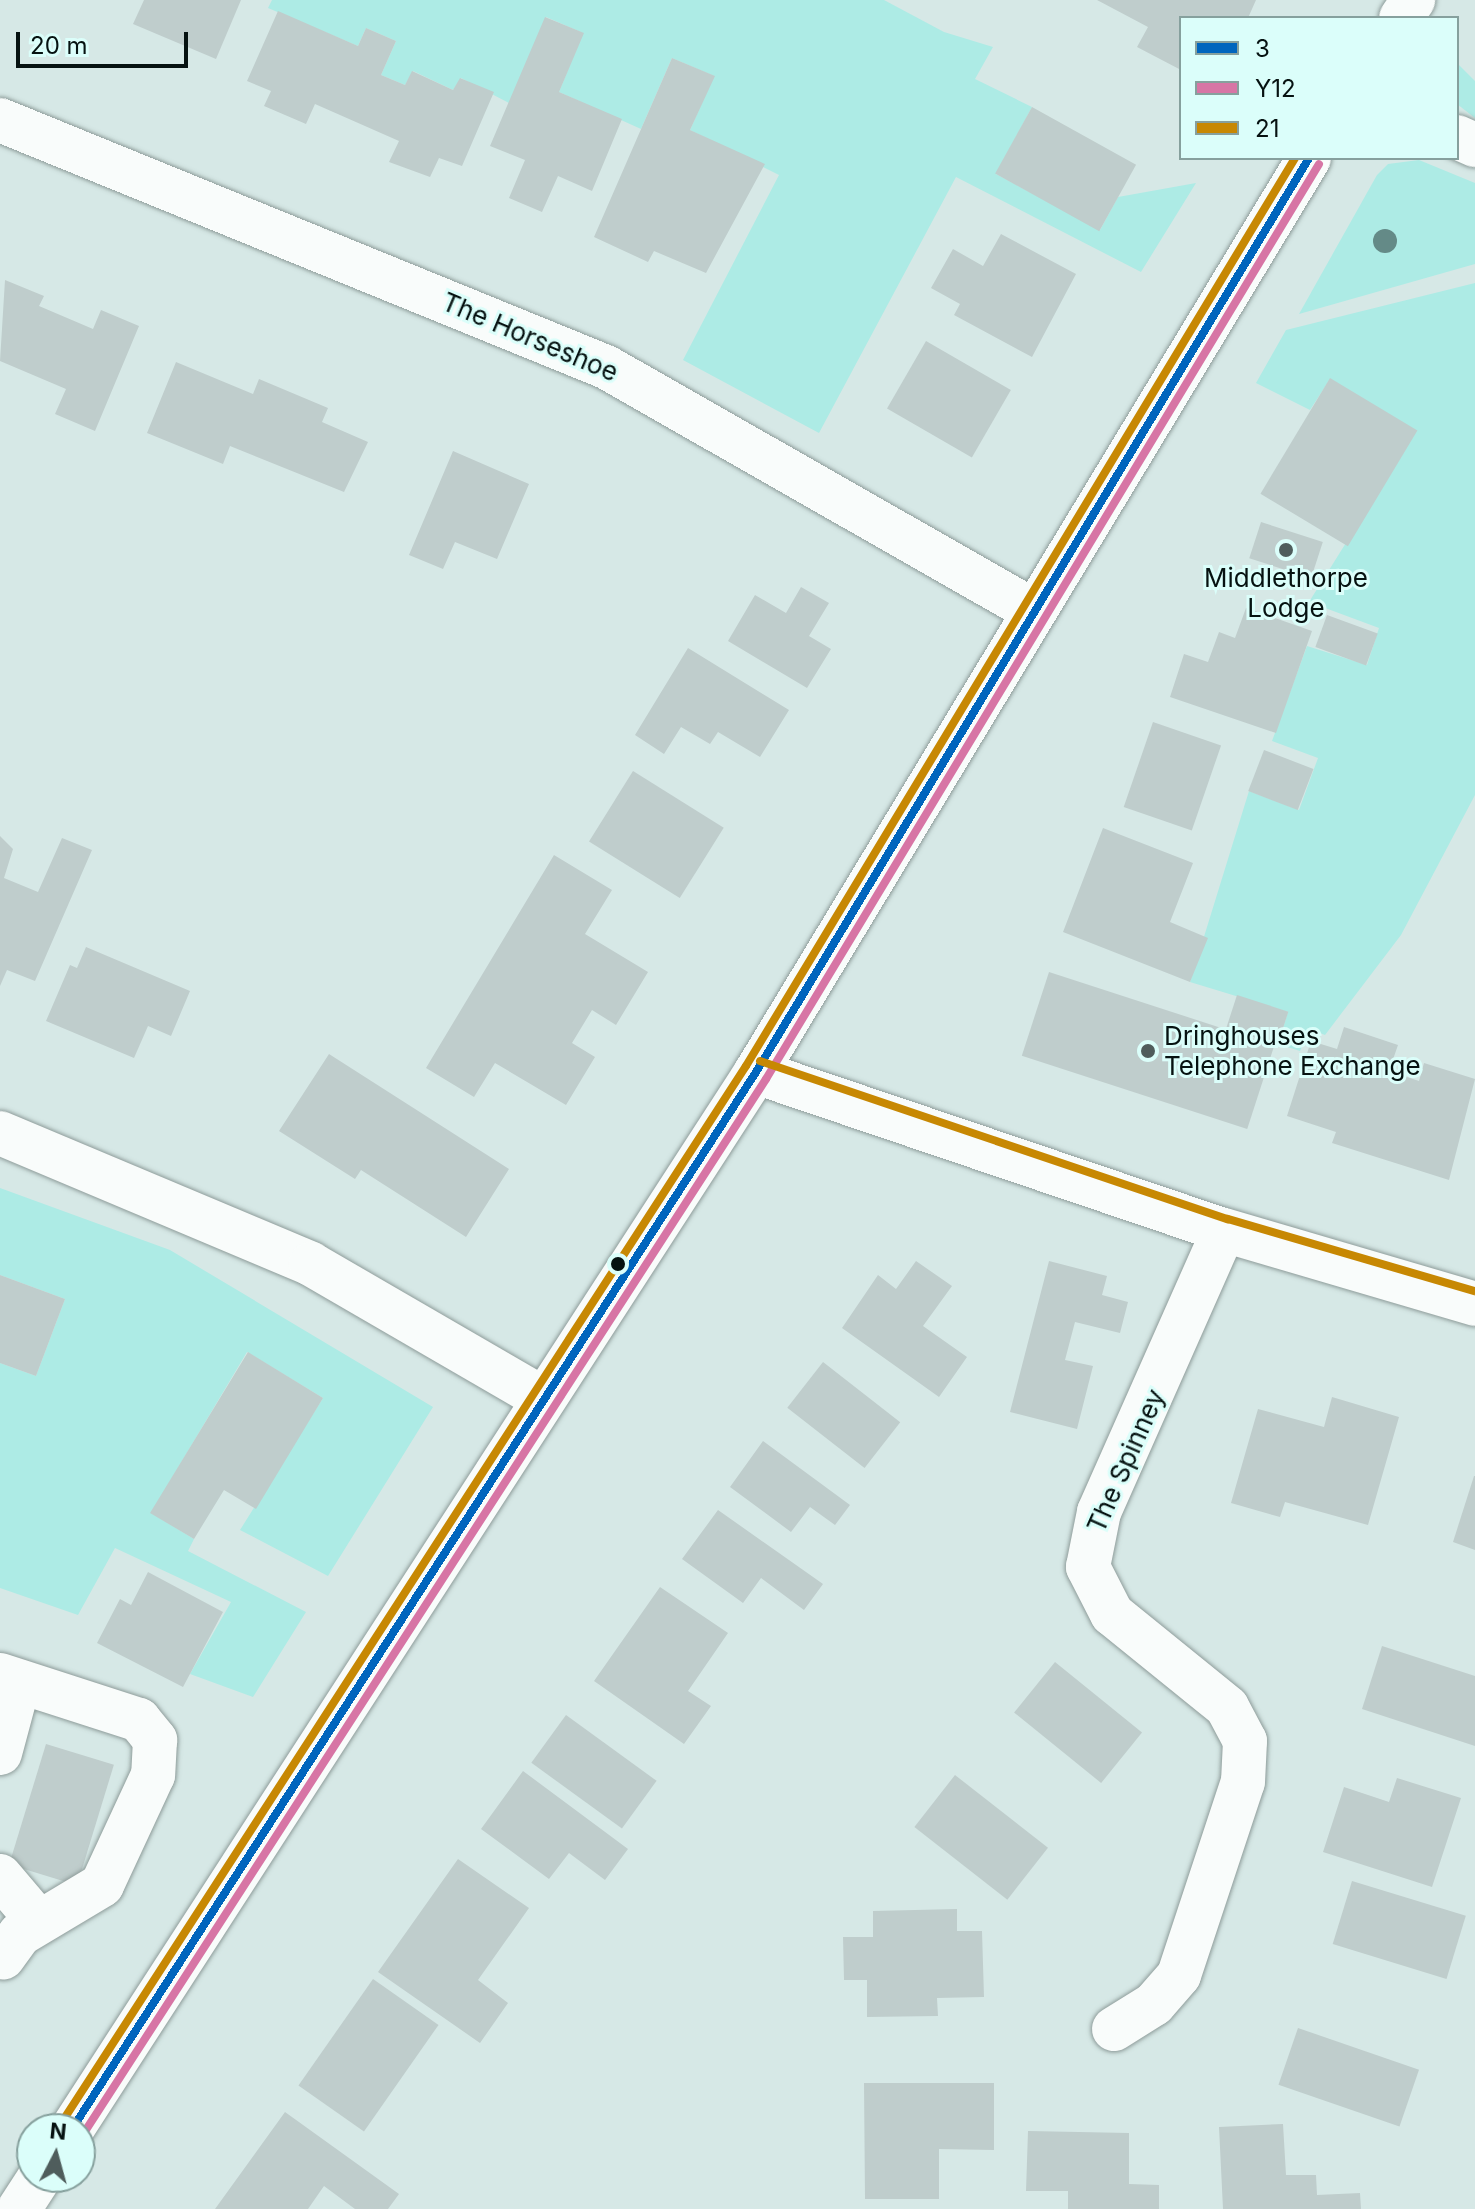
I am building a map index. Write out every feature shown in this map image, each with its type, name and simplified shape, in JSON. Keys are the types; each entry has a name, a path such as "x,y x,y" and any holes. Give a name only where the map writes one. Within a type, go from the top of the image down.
{"street":[{"name":"The Horseshoe","path":"0,120 606,367 1032,610"},
{"path":"82,2113 540,1397 756,1072 1032,610 1308,160"},
{"path":"756,1072 1224,1230 1475,1304"},
{"path":"0,1133 311,1264 540,1397"},
{"name":"The Spinney","path":"1114,2029 1154,2004 1179,1975 1243,1782 1245,1741 1227,1707 1112,1614 1088,1567 1099,1512 1224,1230"},
{"path":"0,1753 10,1678 139,1720 155,1740 153,1775 102,1885 39,1922 3,1957"},
{"path":"0,1876 39,1922"}],"shaded area":[{"path":"272,0 884,0 944,32 993,47 975,79 1032,107 996,174 1100,230 1118,197 1196,183 1141,272 956,177 819,433 683,360 779,175 690,130 714,76 672,58 641,129 559,92 583,33 546,17 509,103 461,78 453,90 413,71 405,85 381,75 396,41 366,28 358,46 268,8"},
{"path":"1459,65 1475,81 1475,118 1459,106"},
{"path":"1419,160 1475,183 1475,264 1299,314 1377,175 1388,164"},
{"path":"1475,283 1475,795 1401,935 1325,1035 1310,1029 1300,1051 1278,1044 1288,1012 1190,982 1249,791 1299,810 1318,758 1272,741 1307,646 1367,665 1379,628 1309,602 1416,431 1330,379 1310,410 1256,383 1286,330"},
{"path":"0,1188 170,1250 433,1407 328,1576 240,1530 323,1398 247,1352 151,1513 194,1539 188,1551 306,1612 253,1697 190,1674 231,1602 115,1548 78,1615 0,1588 0,1363 36,1376 65,1299 0,1275"}],"building":[{"path":"144,0 241,0 216,59 133,24"},
{"path":"1097,0 1256,0 1249,16 1179,16 1179,69 1137,47 1148,27"},
{"path":"278,11 358,46 366,28 396,41 381,75 405,85 412,71 453,90 460,78 494,92 462,166 439,158 430,177 389,162 399,141 315,104 306,124 264,106 271,91 247,81"},
{"path":"545,17 584,33 559,92 622,119 592,191 558,176 542,212 509,198 525,160 490,146"},
{"path":"672,58 715,76 690,130 765,164 706,273 654,251 648,262 594,237"},
{"path":"1032,107 1136,165 1099,231 995,173"},
{"path":"1001,234 1076,274 1032,357 954,315 960,304 931,288 953,249 983,266"},
{"path":"5,280 44,296 39,306 93,329 101,310 139,326 95,431 55,414 66,389 0,361"},
{"path":"926,341 1011,390 972,458 887,409"},
{"path":"176,362 253,394 259,379 328,408 322,422 368,442 344,492 230,446 223,464 147,433"},
{"path":"1330,378 1417,431 1348,546 1260,494"},
{"path":"453,451 529,484 497,559 455,542 443,569 409,555"},
{"name":"Middlethorpe Lodge","path":"1261,522 1323,542 1311,578 1249,558"},
{"path":"801,587 829,603 809,636 831,649 807,688 728,641 755,595 786,613"},
{"path":"1246,608 1312,631 1276,733 1170,697 1184,654 1208,662 1219,632 1235,638"},
{"path":"1327,615 1378,633 1366,665 1315,647"},
{"path":"688,648 789,710 760,757 718,732 710,744 681,727 664,754 635,735"},
{"path":"1153,722 1221,745 1192,831 1124,807"},
{"path":"1264,750 1313,769 1298,810 1248,791"},
{"path":"633,771 724,828 680,898 589,841"},
{"path":"1103,828 1193,863 1170,922 1208,938 1190,982 1063,932"},
{"path":"0,836 13,849 4,878 38,892 62,838 92,850 35,981 7,970 0,986"},
{"path":"554,855 612,890 585,934 648,972 616,1025 592,1010 572,1043 595,1057 566,1105 495,1063 474,1097 426,1068"},
{"path":"86,947 190,991 171,1036 148,1026 134,1058 46,1021 70,965 77,968"},
{"name":"Dringhouses Telephone Exchange","path":"1049,972 1274,1045 1247,1129 1022,1056"},
{"path":"1237,995 1288,1012 1278,1045 1226,1028"},
{"path":"1344,1027 1398,1045 1389,1071 1419,1081 1424,1063 1475,1079 1449,1180 1332,1143 1336,1132 1287,1116 1311,1041 1337,1049"},
{"path":"329,1054 509,1169 466,1237 361,1170 355,1179 279,1131"},
{"path":"916,1261 952,1286 923,1326 967,1357 939,1397 842,1328 878,1275 896,1289"},
{"path":"1049,1261 1107,1276 1102,1295 1128,1302 1120,1333 1075,1322 1065,1360 1093,1366 1077,1429 1010,1412"},
{"path":"0,1275 65,1299 36,1376 0,1363"},
{"path":"248,1352 323,1398 256,1509 224,1490 194,1539 150,1513"},
{"path":"823,1362 900,1422 865,1468 787,1408"},
{"path":"1332,1397 1399,1417 1368,1525 1285,1502 1280,1517 1231,1503 1258,1409 1324,1427"},
{"path":"763,1441 850,1505 835,1525 810,1507 791,1532 730,1487"},
{"path":"1475,1476 1475,1550 1453,1542"},
{"path":"718,1510 823,1584 804,1610 761,1578 743,1603 682,1559"},
{"path":"148,1572 223,1612 183,1687 97,1643 120,1599 131,1605"},
{"path":"660,1587 728,1633 688,1691 711,1706 684,1744 594,1681"},
{"path":"1382,1646 1475,1676 1475,1746 1362,1709"},
{"path":"1055,1662 1142,1732 1101,1783 1014,1713"},
{"path":"566,1715 657,1781 622,1829 531,1763"},
{"path":"46,1744 114,1765 77,1885 9,1864"},
{"path":"523,1771 628,1849 605,1880 569,1853 549,1879 481,1829"},
{"path":"955,1775 1048,1848 1007,1900 914,1827"},
{"path":"1397,1778 1461,1798 1432,1887 1323,1852 1344,1787 1389,1802"},
{"path":"458,1859 529,1908 478,1980 508,2003 480,2043 378,1972"},
{"path":"1352,1881 1466,1916 1447,1979 1333,1944"},
{"path":"957,1909 957,1931 982,1931 984,1997 937,1998 938,2016 867,2017 867,1980 844,1980 843,1937 873,1937 873,1911"},
{"path":"373,1979 439,2025 364,2131 298,2085"},
{"path":"1298,2028 1419,2070 1399,2126 1278,2085"},
{"path":"864,2083 994,2083 994,2150 939,2149 939,2199 865,2199"},
{"path":"285,2112 399,2194 388,2209 355,2209 324,2186 308,2209 215,2209"},
{"path":"1283,2124 1286,2175 1316,2175 1317,2195 1360,2193 1361,2209 1223,2209 1219,2127"},
{"path":"1028,2131 1129,2133 1129,2184 1159,2185 1159,2209 1068,2209 1068,2191 1026,2191"}],"transit line":[{"name":"21","path":"68,2113 746,1066 1294,160"},
{"name":"3","path":"82,2113 756,1072 1308,160"},
{"name":"Y12","path":"96,2114 766,1079 1319,164"},
{"name":"21","path":"760,1061 1228,1219 1475,1291"}],"place":[{"name":"Middlethorpe Lodge","path":"1286,550"},
{"name":"Dringhouses Telephone Exchange","path":"1148,1051"}]}
